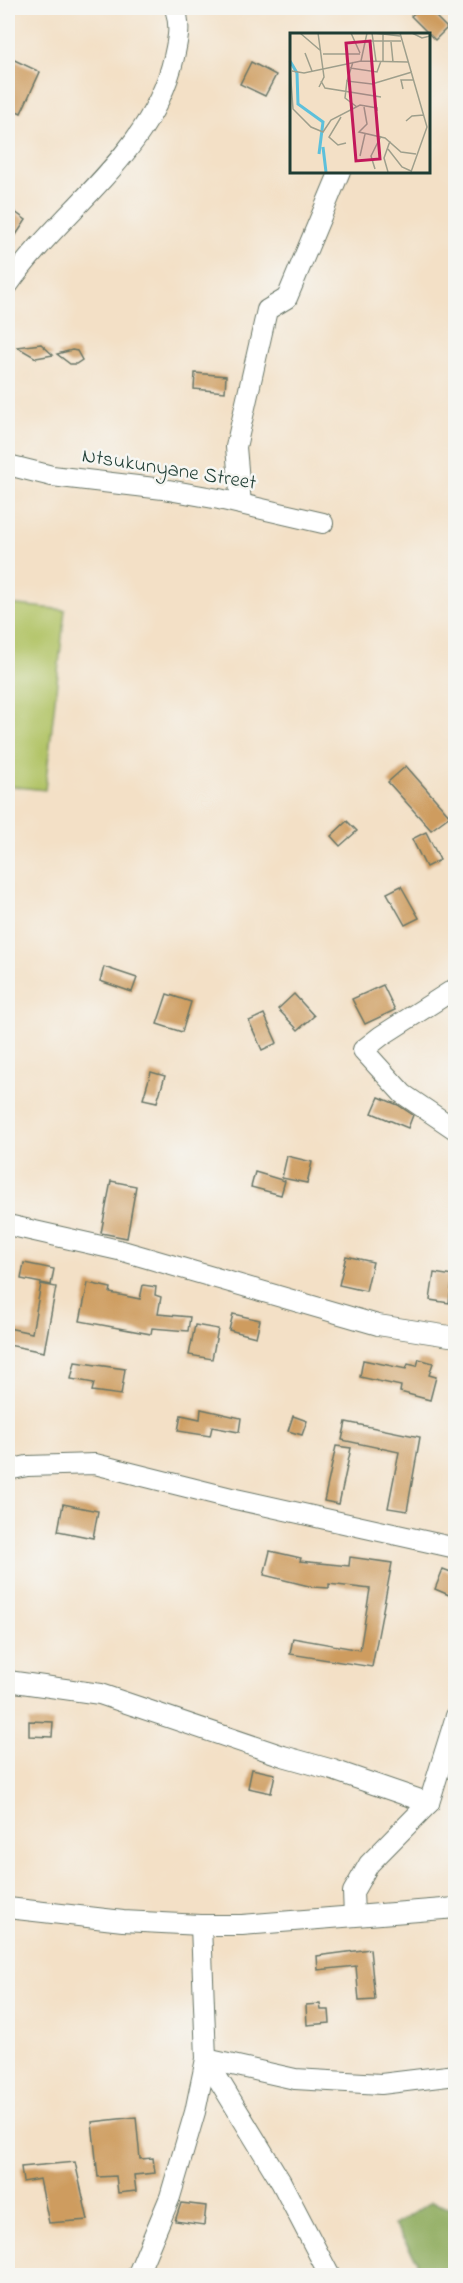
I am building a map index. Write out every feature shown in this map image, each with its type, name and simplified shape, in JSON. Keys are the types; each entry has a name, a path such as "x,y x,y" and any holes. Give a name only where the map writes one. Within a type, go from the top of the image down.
{"street":[{"path":"8,285 25,261 116,166 150,120 169,80 180,31 176,8"},
{"path":"241,504 236,447 267,310 287,298 340,172"},
{"name":"Ntsukunyane Street","path":"8,465 52,476 163,489 241,504 323,524"},
{"path":"456,988 363,1050 403,1094 456,1130"},
{"path":"8,1225 123,1251 378,1325 456,1337"},
{"path":"8,1470 27,1466 95,1464 231,1498 456,1548"},
{"path":"8,1681 100,1694 429,1803"},
{"path":"354,1915 353,1892 369,1864 429,1803 456,1716"},
{"path":"8,1908 123,1921 242,1925 456,1908"},
{"path":"137,2276 170,2197 195,2112 206,2059 201,1925"},
{"path":"206,2059 295,2079 381,2084 456,2075"},
{"path":"206,2059 281,2182 330,2276"}],"green space":[{"path":"8,604 65,610 45,790 8,786"},
{"path":"431,2202 455,2210 455,2275 417,2275 417,2260 394,2225"}],"building":[{"path":"420,8 427,8 447,28 435,40 411,16"},
{"path":"8,57 40,72 21,113 8,107"},
{"path":"251,62 276,75 265,96 240,84"},
{"path":"8,207 26,220 8,247"},
{"path":"41,344 53,355 36,358 17,347"},
{"path":"77,351 82,360 76,364 70,364 57,354"},
{"path":"195,373 226,376 225,392 194,389"},
{"path":"406,766 450,816 431,830 388,782"},
{"path":"347,821 357,831 340,846 331,836"},
{"path":"426,832 440,860 426,867 412,839"},
{"path":"401,886 419,918 405,925 387,893"},
{"path":"104,967 137,978 132,992 100,981"},
{"path":"383,985 395,1010 365,1024 352,999"},
{"path":"167,994 191,1002 182,1032 157,1024"},
{"path":"294,994 314,1016 298,1030 278,1009"},
{"path":"264,1014 277,1043 262,1050 249,1021"},
{"path":"151,1072 165,1076 157,1102 143,1099"},
{"path":"379,1097 398,1105 413,1115 408,1128 372,1113"},
{"path":"287,1156 312,1162 307,1183 282,1178"},
{"path":"255,1172 285,1181 281,1195 251,1187"},
{"path":"111,1181 136,1186 127,1238 101,1233"},
{"path":"346,1256 373,1262 366,1291 339,1285"},
{"path":"24,1263 54,1269 51,1285 21,1279"},
{"path":"434,1273 453,1276 449,1303 430,1300"},
{"path":"88,1283 111,1288 110,1293 140,1299 143,1285 156,1287 155,1295 161,1297 158,1314 190,1317 188,1331 152,1328 151,1334 80,1321"},
{"path":"41,1284 56,1287 44,1352 8,1345 8,1328 32,1333"},
{"path":"233,1314 260,1320 256,1337 229,1330"},
{"path":"195,1325 218,1329 212,1359 189,1355"},
{"path":"419,1359 433,1363 429,1375 436,1377 430,1400 400,1392 401,1386 360,1377 363,1360 406,1369 408,1364 417,1366"},
{"path":"75,1362 125,1369 121,1395 92,1391 94,1383 71,1379"},
{"path":"201,1409 241,1418 239,1432 212,1427 210,1436 178,1431 181,1415 200,1419"},
{"path":"293,1416 307,1421 302,1435 288,1431"},
{"path":"346,1422 420,1437 407,1511 388,1508 399,1452 342,1440"},
{"path":"336,1446 351,1448 339,1504 324,1501"},
{"path":"63,1504 98,1511 93,1538 58,1531"},
{"path":"270,1551 301,1558 300,1561 349,1566 350,1557 392,1563 372,1667 290,1654 293,1638 360,1650 370,1589 329,1584 329,1588 313,1587 264,1575"},
{"path":"443,1569 456,1574 456,1598 435,1589"},
{"path":"29,1721 53,1722 52,1737 29,1736"},
{"path":"252,1769 275,1774 271,1793 248,1788"},
{"path":"370,1949 375,2000 359,2001 356,1966 318,1970 317,1956"},
{"path":"320,2004 321,2010 329,2010 330,2023 307,2025 306,2005"},
{"path":"136,2117 140,2159 153,2158 155,2173 134,2175 136,2191 118,2193 116,2176 98,2177 92,2122"},
{"path":"75,2162 88,2220 49,2223 40,2179 23,2182 21,2167"},
{"path":"181,2203 206,2206 204,2225 175,2221"}]}
